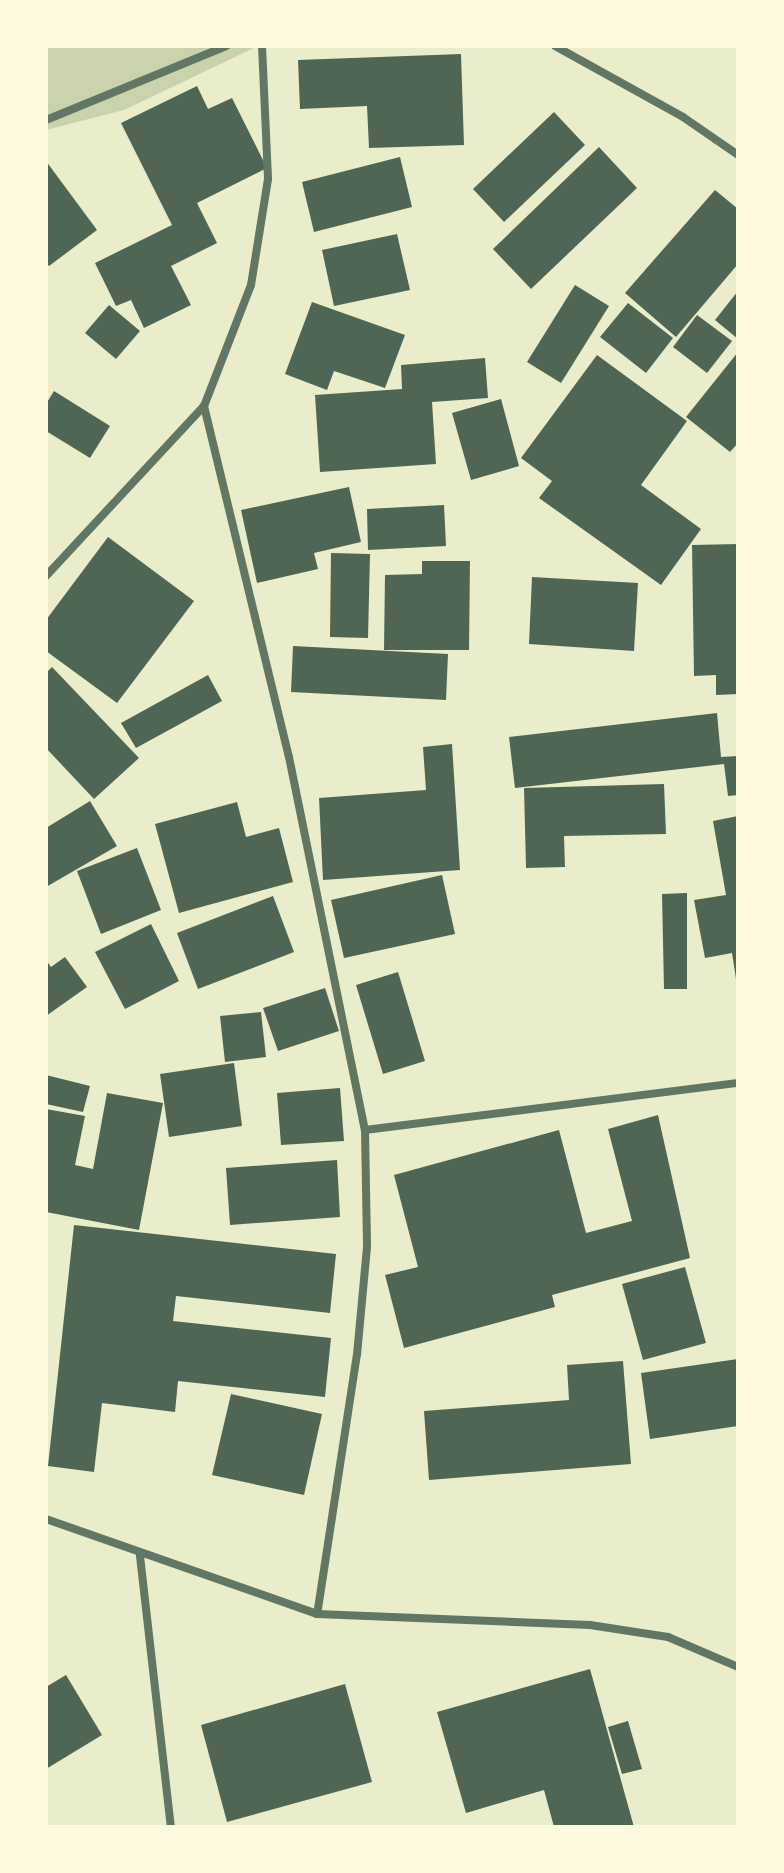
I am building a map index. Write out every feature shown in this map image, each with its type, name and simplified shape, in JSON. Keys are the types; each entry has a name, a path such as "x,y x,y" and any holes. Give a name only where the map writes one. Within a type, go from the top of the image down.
{"street":[{"path":"46,120 226,46"},
{"path":"46,576 204,406 251,285 268,179 262,46"},
{"path":"555,46 683,117 738,155"},
{"path":"204,406 289,757 365,1130 367,1247 357,1354 341,1482 317,1614"},
{"path":"365,1130 738,1083"},
{"path":"46,1519 140,1556 317,1614 590,1625 668,1637 738,1667"},
{"path":"140,1556 171,1827"}],"green space":[{"path":"46,46 258,46 124,110 46,130"}],"building":[{"path":"461,54 464,145 369,148 367,106 300,109 298,60"},
{"path":"197,86 208,109 232,98 267,168 197,203 217,243 171,266 191,305 144,328 131,300 116,306 95,263 172,225 121,123"},
{"path":"554,112 585,145 504,222 473,189"},
{"path":"599,147 637,188 531,289 493,249"},
{"path":"400,157 412,207 314,232 302,182"},
{"path":"46,161 97,230 49,266 46,263"},
{"path":"715,190 738,209 738,264 676,337 625,293"},
{"path":"397,234 410,290 334,306 322,250"},
{"path":"575,285 609,306 561,383 527,362"},
{"path":"738,291 738,339 715,320"},
{"path":"312,302 405,335 385,388 334,371 327,390 285,374"},
{"path":"628,303 673,338 646,373 600,337"},
{"path":"109,305 140,331 116,359 85,333"},
{"path":"697,315 732,341 707,373 673,347"},
{"path":"738,352 738,443 730,452 686,417"},
{"path":"597,355 687,421 641,485 701,529 661,585 539,498 552,481 521,458"},
{"path":"485,358 488,398 432,402 436,464 320,472 315,395 402,389 401,365"},
{"path":"54,391 110,426 90,458 46,431 46,404"},
{"path":"501,399 519,466 471,480 452,413"},
{"path":"349,487 361,542 314,553 318,569 257,583 241,510"},
{"path":"444,505 446,546 368,550 367,509"},
{"path":"108,537 194,601 117,703 46,651 46,620"},
{"path":"738,544 738,694 716,695 716,675 694,676 692,545"},
{"path":"331,553 370,554 368,638 330,637"},
{"path":"422,561 470,561 469,650 384,650 385,575 422,574"},
{"path":"532,577 638,583 634,651 529,644"},
{"path":"293,646 448,654 446,700 291,692"},
{"path":"52,667 139,758 94,799 46,748 46,673"},
{"path":"208,675 222,701 136,748 121,723"},
{"path":"717,713 721,757 738,756 738,795 728,796 724,764 515,788 509,737"},
{"path":"452,744 460,870 323,880 319,798 426,790 423,747"},
{"path":"664,784 666,834 564,836 565,867 526,868 524,788"},
{"path":"90,801 117,846 46,887 46,828"},
{"path":"237,802 246,837 279,828 293,882 179,913 155,824"},
{"path":"738,816 736,979 732,953 705,958 694,900 726,895 713,821"},
{"path":"137,848 161,910 101,934 77,871"},
{"path":"442,875 455,934 344,958 331,900"},
{"path":"687,893 687,989 664,989 662,894"},
{"path":"273,896 294,952 198,989 177,933"},
{"path":"151,924 179,981 125,1009 95,952"},
{"path":"65,957 87,987 46,1016 46,960 51,967"},
{"path":"398,972 425,1061 383,1074 356,985"},
{"path":"325,988 339,1031 278,1051 263,1008"},
{"path":"261,1012 266,1057 225,1062 220,1016"},
{"path":"234,1063 242,1126 169,1137 160,1074"},
{"path":"46,1075 90,1086 83,1112 46,1104"},
{"path":"340,1088 344,1141 281,1145 277,1093"},
{"path":"107,1093 163,1103 139,1230 46,1212 46,1109 85,1116 75,1165 93,1169"},
{"path":"658,1115 690,1258 552,1295 555,1307 404,1348 385,1275 418,1267 394,1175 559,1130 586,1233 632,1221 608,1129"},
{"path":"337,1160 340,1217 230,1225 226,1168"},
{"path":"74,1225 336,1254 330,1313 176,1296 173,1321 331,1338 325,1397 178,1381 175,1412 102,1403 94,1472 48,1466"},
{"path":"685,1267 706,1343 643,1360 622,1284"},
{"path":"738,1359 738,1426 650,1439 641,1373"},
{"path":"623,1361 631,1464 429,1480 424,1411 569,1400 567,1365"},
{"path":"231,1394 322,1414 304,1495 212,1475"},
{"path":"590,1669 634,1827 554,1827 544,1790 466,1813 437,1712"},
{"path":"66,1675 102,1735 46,1769 46,1687"},
{"path":"345,1684 372,1782 227,1822 201,1725"},
{"path":"628,1721 642,1769 622,1774 608,1727"}]}
